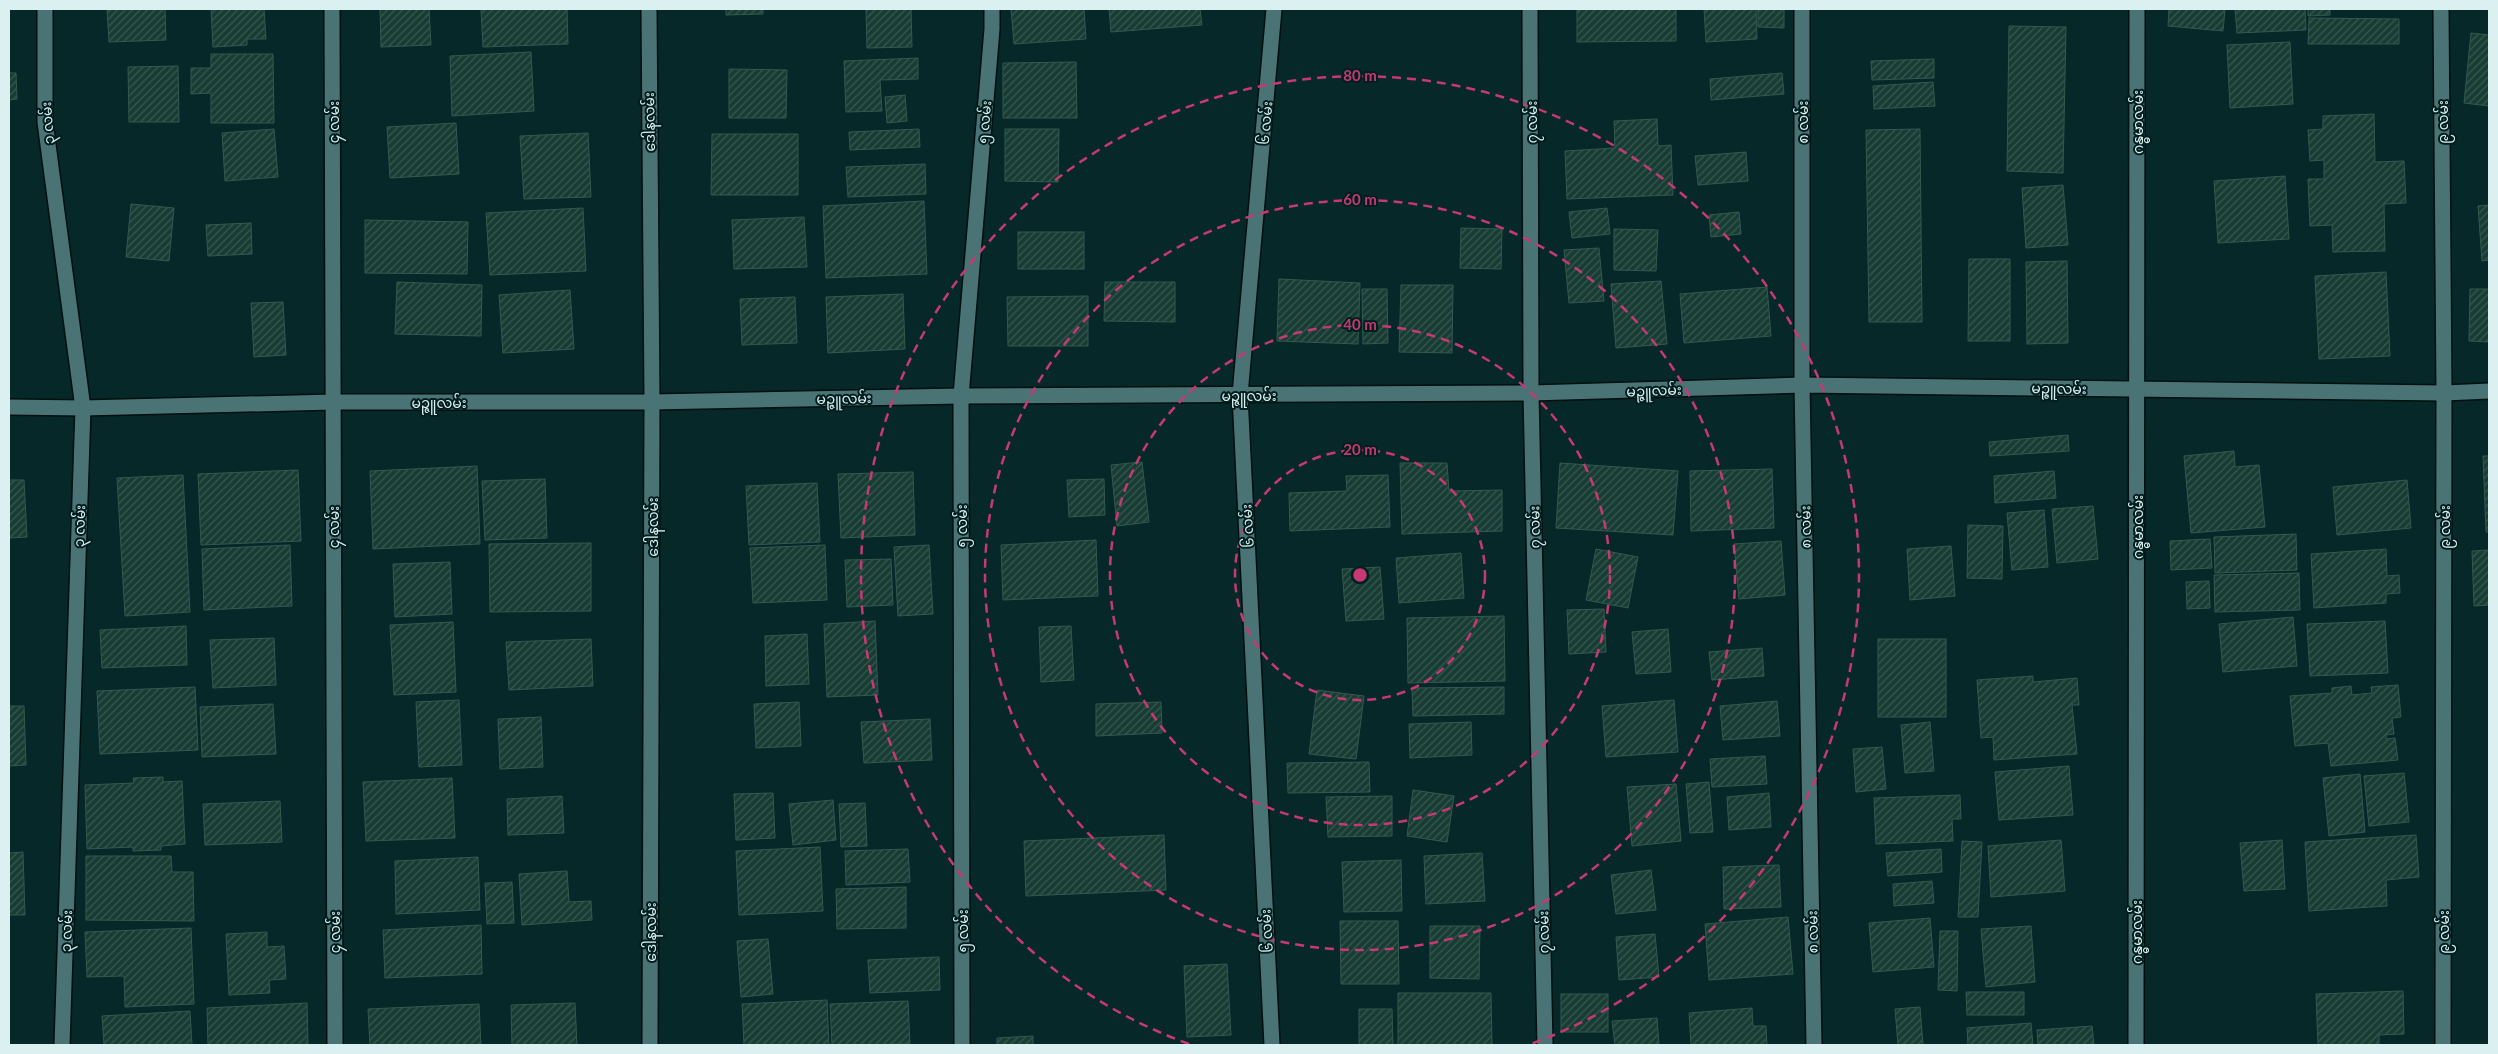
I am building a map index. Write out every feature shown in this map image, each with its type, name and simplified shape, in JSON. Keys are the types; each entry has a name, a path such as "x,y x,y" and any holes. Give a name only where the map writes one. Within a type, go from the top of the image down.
{"street":[{"name":"၃ လမ်း","path":"45,9 45,122 83,408 62,1045"},
{"name":"၄ လမ်း","path":"332,9 335,1045"},
{"name":"ဒေါနလမ်း","path":"649,9 652,402 650,1045"},
{"name":"၅ လမ်း","path":"962,1045 961,396 992,29 992,9"},
{"name":"၆ လမ်း","path":"1272,1045 1240,395 1274,9"},
{"name":"၇ လမ်း","path":"1530,9 1531,393 1545,1045"},
{"name":"၈ လမ်း","path":"1802,9 1802,385 1814,1045"},
{"name":"ဂန္ဓမာလမ်း","path":"2136,1045 2137,9"},
{"name":"၉ လမ်း","path":"2441,9 2444,392 2443,1045"},
{"name":"မဉ္ဇူလမ်း","path":"9,407 83,408 333,402 652,402 961,396 1531,393 1802,385 2489,391"}],"building":[{"path":"107,9 165,9 166,40 109,42"},
{"path":"211,9 264,9 266,39 247,39 247,45 213,47"},
{"path":"380,9 429,9 431,45 381,47"},
{"path":"481,9 567,9 568,44 483,47"},
{"path":"726,9 763,9 763,14 726,15"},
{"path":"866,9 911,9 912,47 867,48"},
{"path":"1011,9 1084,9 1086,39 1014,44"},
{"path":"1109,9 1200,9 1202,25 1111,32"},
{"path":"1577,9 1676,9 1676,41 1577,42"},
{"path":"1704,9 1756,9 1757,39 1706,42"},
{"path":"1758,9 1784,9 1784,28 1758,27"},
{"path":"2169,9 2225,9 2223,31 2168,26"},
{"path":"2235,9 2305,9 2306,30 2237,33"},
{"path":"2308,9 2330,9 2330,15 2308,16"},
{"path":"2309,18 2399,19 2399,44 2308,44"},
{"path":"2009,26 2066,27 2063,173 2007,171"},
{"path":"2471,33 2489,35 2489,106 2464,103"},
{"path":"2290,42 2293,104 2230,108 2227,45"},
{"path":"531,52 534,111 452,116 450,56"},
{"path":"211,54 273,54 274,123 211,123 211,93 191,94 191,68 211,68"},
{"path":"918,58 918,79 880,80 882,111 846,112 844,61"},
{"path":"1934,59 1934,78 1872,80 1871,61"},
{"path":"1076,62 1077,118 1003,118 1003,63"},
{"path":"178,66 179,122 129,122 128,67"},
{"path":"729,69 787,70 786,118 729,118"},
{"path":"9,73 16,73 17,99 9,100"},
{"path":"1782,73 1784,94 1711,100 1710,79"},
{"path":"1933,82 1935,106 1874,109 1873,86"},
{"path":"905,95 907,121 887,123 885,97"},
{"path":"2374,114 2375,162 2404,161 2406,203 2384,204 2385,251 2333,252 2332,225 2310,226 2308,179 2324,179 2324,160 2310,161 2308,130 2323,129 2323,116"},
{"path":"1657,119 1658,146 1671,145 1673,195 1567,199 1565,151 1615,148 1614,121"},
{"path":"456,123 459,174 390,178 387,127"},
{"path":"274,129 278,177 225,181 222,133"},
{"path":"919,129 920,147 850,150 849,132"},
{"path":"1005,129 1059,129 1058,182 1005,181"},
{"path":"1920,129 1922,322 1869,322 1866,130"},
{"path":"588,133 591,197 524,199 520,136"},
{"path":"712,134 798,134 798,195 711,195"},
{"path":"1746,152 1748,181 1698,185 1695,156"},
{"path":"925,164 926,194 848,197 846,167"},
{"path":"2285,176 2289,239 2218,243 2214,181"},
{"path":"2063,185 2068,245 2026,248 2022,188"},
{"path":"924,201 927,274 826,278 823,206"},
{"path":"131,204 174,208 169,261 126,257"},
{"path":"2489,205 2489,260 2482,261 2478,206"},
{"path":"583,208 586,271 490,275 486,213"},
{"path":"1607,208 1610,234 1572,238 1569,212"},
{"path":"1739,212 1741,234 1711,237 1709,215"},
{"path":"804,217 807,267 734,269 732,220"},
{"path":"365,220 468,222 467,274 365,273"},
{"path":"251,223 252,254 208,256 206,225"},
{"path":"1461,228 1502,229 1501,269 1460,268"},
{"path":"1614,229 1658,230 1656,271 1614,270"},
{"path":"1018,232 1084,232 1084,269 1018,269"},
{"path":"1599,248 1604,301 1569,303 1564,250"},
{"path":"1969,259 2010,259 2010,341 1968,341"},
{"path":"2067,261 2068,343 2027,344 2026,262"},
{"path":"2386,272 2390,356 2319,359 2315,276"},
{"path":"1279,279 1360,283 1358,344 1277,341"},
{"path":"1661,281 1667,344 1616,348 1611,284"},
{"path":"397,282 482,285 481,336 395,334"},
{"path":"1105,282 1175,282 1175,322 1104,321"},
{"path":"1401,285 1453,285 1452,353 1399,352"},
{"path":"1767,287 1771,336 1684,343 1680,294"},
{"path":"1362,289 1387,289 1388,343 1363,344"},
{"path":"2470,289 2489,289 2489,342 2469,341"},
{"path":"570,290 574,349 503,353 499,295"},
{"path":"903,294 905,349 828,353 826,297"},
{"path":"1088,296 1088,346 1008,346 1007,297"},
{"path":"795,297 797,343 742,345 740,299"},
{"path":"283,302 286,355 254,357 251,303"},
{"path":"2068,435 2069,451 1990,456 1989,442"},
{"path":"2234,451 2235,467 2259,465 2265,527 2191,533 2184,456"},
{"path":"2483,456 2489,456 2489,532 2486,532"},
{"path":"1142,462 1149,522 1117,526 1111,465"},
{"path":"1400,463 1447,463 1449,491 1502,490 1502,531 1402,534"},
{"path":"1560,463 1678,471 1673,535 1556,528"},
{"path":"477,466 480,544 373,549 370,471"},
{"path":"1772,469 1774,528 1691,531 1690,471"},
{"path":"298,470 301,541 201,545 198,474"},
{"path":"2054,471 2056,498 1995,503 1994,476"},
{"path":"913,472 915,535 841,538 838,474"},
{"path":"183,475 190,612 125,616 117,478"},
{"path":"1388,475 1390,527 1290,531 1289,493 1347,491 1346,476"},
{"path":"545,479 547,538 485,540 482,481"},
{"path":"1104,479 1105,515 1069,517 1067,480"},
{"path":"9,480 24,480 27,537 9,538"},
{"path":"2407,480 2411,528 2337,535 2333,487"},
{"path":"817,483 820,542 749,545 746,486"},
{"path":"2093,506 2098,559 2057,563 2052,509"},
{"path":"2044,510 2048,567 2012,570 2007,513"},
{"path":"1968,525 2003,526 2002,579 1967,578"},
{"path":"2296,534 2297,570 2215,573 2214,537"},
{"path":"2210,539 2212,568 2171,570 2170,541"},
{"path":"1096,540 1098,596 1003,600 1001,545"},
{"path":"1781,541 1785,595 1739,599 1734,544"},
{"path":"591,543 591,611 490,612 489,544"},
{"path":"290,545 292,606 204,610 202,549"},
{"path":"825,545 827,600 753,603 750,548"},
{"path":"929,545 933,614 898,616 894,547"},
{"path":"1951,546 1955,596 1910,600 1907,549"},
{"path":"1596,549 1638,557 1628,608 1586,600"},
{"path":"2386,549 2387,576 2399,575 2400,593 2386,594 2386,603 2314,608 2311,554"},
{"path":"2489,550 2489,605 2474,606 2472,551"},
{"path":"1461,553 1464,598 1399,603 1396,558"},
{"path":"891,559 893,605 847,607 845,560"},
{"path":"450,562 452,614 395,617 393,564"},
{"path":"1380,567 1384,619 1346,621 1342,569"},
{"path":"2299,573 2300,610 2215,612 2214,575"},
{"path":"2209,581 2210,608 2187,609 2186,582"},
{"path":"1604,609 1606,652 1569,654 1567,610"},
{"path":"1504,616 1505,681 1408,683 1407,618"},
{"path":"2293,617 2297,666 2223,672 2219,624"},
{"path":"875,621 878,695 827,697 824,624"},
{"path":"2385,621 2388,673 2310,676 2307,624"},
{"path":"453,622 456,692 394,695 390,625"},
{"path":"186,626 187,665 102,668 100,630"},
{"path":"1071,626 1074,680 1041,682 1039,627"},
{"path":"1668,629 1671,672 1636,674 1632,632"},
{"path":"807,634 809,684 766,686 765,636"},
{"path":"274,638 276,685 213,688 210,640"},
{"path":"591,639 593,686 509,690 506,642"},
{"path":"1878,639 1946,639 1946,717 1878,717"},
{"path":"1762,648 1764,676 1712,680 1709,652"},
{"path":"2033,676 2033,682 2077,678 2079,705 2072,705 2077,754 1994,760 1993,737 1981,738 1977,680"},
{"path":"2398,685 2401,717 2392,718 2394,734 2386,735 2386,739 2395,738 2398,760 2331,766 2328,743 2295,746 2290,696 2332,693 2332,688 2351,686 2352,695 2372,693 2371,687"},
{"path":"195,687 198,750 100,754 97,691"},
{"path":"1504,687 1504,714 1413,716 1412,688"},
{"path":"1317,690 1364,696 1356,759 1309,754"},
{"path":"459,700 462,765 419,767 416,702"},
{"path":"1674,700 1678,752 1606,757 1602,706"},
{"path":"1777,701 1780,736 1723,740 1720,706"},
{"path":"799,702 801,746 756,748 754,704"},
{"path":"1161,702 1162,733 1096,736 1096,704"},
{"path":"273,704 276,754 202,757 200,707"},
{"path":"9,706 24,706 26,765 9,766"},
{"path":"541,717 543,767 500,769 498,719"},
{"path":"930,719 932,760 864,763 861,722"},
{"path":"1471,722 1472,755 1410,758 1409,724"},
{"path":"1930,722 1934,771 1905,773 1901,725"},
{"path":"1882,747 1886,789 1856,792 1853,749"},
{"path":"1765,756 1767,784 1712,787 1710,759"},
{"path":"1369,762 1370,792 1288,793 1287,763"},
{"path":"2069,766 2073,815 1999,820 1995,772"},
{"path":"2404,773 2409,822 2369,826 2364,776"},
{"path":"2360,774 2365,832 2329,836 2323,778"},
{"path":"163,777 163,782 182,781 185,844 161,846 161,850 133,851 133,847 87,849 85,785 134,783 133,778"},
{"path":"452,778 455,838 366,841 363,782"},
{"path":"1709,782 1713,832 1690,833 1686,784"},
{"path":"1676,784 1681,841 1632,846 1627,787"},
{"path":"1413,790 1454,796 1447,842 1407,836"},
{"path":"773,793 775,838 736,840 734,794"},
{"path":"1769,793 1771,827 1729,830 1727,797"},
{"path":"1960,795 1961,819 1952,819 1953,841 1876,844 1874,798"},
{"path":"562,796 564,833 508,835 507,799"},
{"path":"1392,796 1392,836 1328,837 1326,797"},
{"path":"833,800 836,840 793,845 789,804"},
{"path":"280,801 282,842 205,845 203,804"},
{"path":"865,803 867,846 841,847 839,804"},
{"path":"1164,835 1166,890 1026,896 1024,841"},
{"path":"2416,835 2419,877 2386,880 2387,906 2309,911 2305,842"},
{"path":"2061,840 2065,891 1991,897 1988,846"},
{"path":"2282,840 2285,889 2244,891 2240,843"},
{"path":"1962,841 1982,842 1978,917 1958,917"},
{"path":"820,847 823,911 739,915 736,851"},
{"path":"908,849 910,882 846,885 845,851"},
{"path":"1941,849 1942,872 1888,876 1886,853"},
{"path":"23,852 25,915 9,915 9,853"},
{"path":"1482,853 1485,901 1426,904 1424,856"},
{"path":"86,856 171,856 172,872 193,872 194,921 86,920"},
{"path":"478,857 480,910 396,914 395,861"},
{"path":"1401,860 1402,911 1344,912 1342,862"},
{"path":"1779,865 1781,907 1724,909 1723,867"},
{"path":"1651,870 1656,910 1616,914 1611,875"},
{"path":"567,871 569,902 591,901 592,920 522,925 519,874"},
{"path":"1932,881 1934,903 1894,906 1893,884"},
{"path":"512,882 514,923 487,924 485,883"},
{"path":"906,887 906,928 837,929 836,889"},
{"path":"1788,917 1793,974 1709,980 1705,924"},
{"path":"1930,918 1934,967 1873,972 1869,923"},
{"path":"1340,921 1398,921 1399,984 1341,984"},
{"path":"481,925 482,974 385,978 383,930"},
{"path":"1430,926 1480,926 1479,979 1430,978"},
{"path":"2031,926 2035,982 1986,987 1981,929"},
{"path":"191,928 194,1004 125,1007 124,976 87,977 85,932"},
{"path":"1940,931 1958,931 1957,991 1938,990"},
{"path":"267,932 267,947 284,946 286,979 269,980 270,993 229,995 226,934"},
{"path":"1655,934 1659,977 1619,980 1616,937"},
{"path":"768,939 773,994 741,997 737,941"},
{"path":"939,957 940,990 870,993 868,960"},
{"path":"1227,964 1231,1035 1187,1037 1184,966"},
{"path":"2403,991 2404,1034 2379,1035 2379,1045 2318,1045 2316,994"},
{"path":"1966,992 2024,992 2024,1015 1967,1015"},
{"path":"1398,993 1491,993 1492,1045 1398,1045"},
{"path":"1561,994 1608,994 1608,1032 1561,1032"},
{"path":"827,1000 829,1045 744,1045 742,1004"},
{"path":"908,1001 910,1044 832,1045 830,1004"},
{"path":"307,1003 308,1045 208,1045 207,1008"},
{"path":"575,1003 577,1045 512,1045 511,1005"},
{"path":"479,1004 481,1045 370,1045 368,1009"},
{"path":"1920,1007 1923,1045 1898,1045 1895,1009"},
{"path":"1752,1008 1753,1026 1766,1026 1767,1045 1691,1045 1689,1013"},
{"path":"1359,1009 1392,1009 1393,1045 1359,1045"},
{"path":"190,1011 192,1045 104,1045 102,1016"},
{"path":"1657,1018 1659,1045 1615,1045 1612,1021"},
{"path":"2031,1023 2033,1045 1968,1045 1967,1028"},
{"path":"2092,1026 2094,1045 2038,1045 2037,1030"},
{"path":"1033,1036 1033,1045 997,1045 997,1038"}]}
